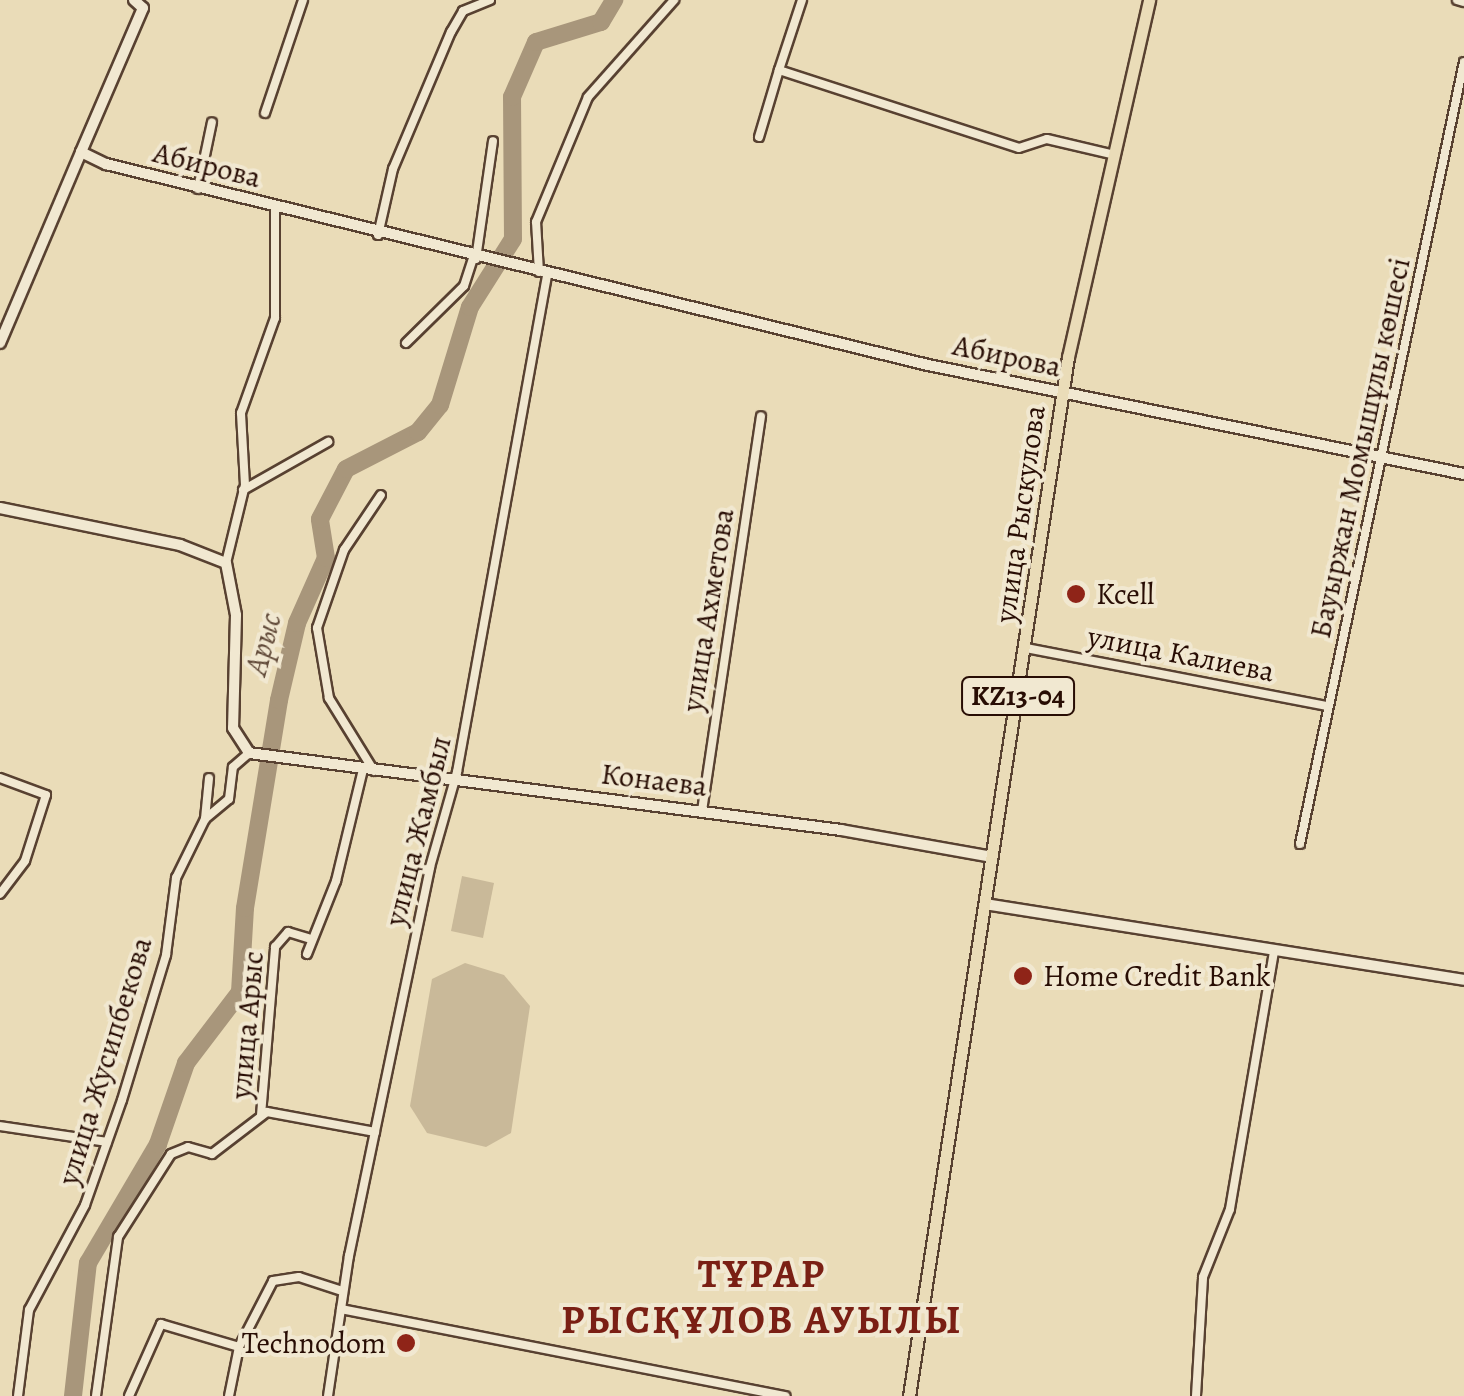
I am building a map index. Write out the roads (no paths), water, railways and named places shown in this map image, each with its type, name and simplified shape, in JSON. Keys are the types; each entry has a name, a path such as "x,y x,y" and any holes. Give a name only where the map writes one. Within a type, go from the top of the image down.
{"main road":[{"name":"улица Рыскулова","path":"909,1396 1062,393 1111,154 1148,0"}],"street":[{"path":"265,113 303,0"},
{"path":"378,235 393,169 452,32 463,11 490,0"},
{"name":"улица Жамбыл","path":"328,1396 342,1291 452,783 541,275 536,222 571,132 601,78 674,0"},
{"path":"758,137 802,0"},
{"path":"1456,0 1464,2"},
{"path":"0,343 142,3"},
{"name":"Бауыржан Момышұлы көшесі","path":"1300,844 1464,62"},
{"path":"779,70 1018,148 1047,139 1111,154"},
{"path":"198,189 212,122"},
{"path":"406,343 464,286 478,260 493,141"},
{"name":"Абирова","path":"81,152 198,189 541,275 1062,393 1464,474"},
{"path":"249,753 233,728 235,600 226,562 244,490 241,413 275,318 274,208"},
{"name":"улица Ахметова","path":"702,811 761,416"},
{"path":"244,490 328,442"},
{"path":"245,467 266,474"},
{"path":"368,770 330,698 317,628 344,550 382,496"},
{"path":"0,508 180,545 226,562"},
{"name":"улица Калиева","path":"1026,648 1327,706"},
{"name":"Конаева","path":"249,753 452,783 702,811 992,857"},
{"name":"улица Жусипбекова","path":"18,1396 30,1310 85,1205 107,1142 166,955 172,889 205,818 228,799 233,767 249,753"},
{"name":"улица Арыс","path":"307,954 308,938 336,881 368,770"},
{"path":"0,778 46,794 25,861 0,894"},
{"path":"205,818 209,778"},
{"path":"985,904 1464,980"},
{"name":"улица Арыс","path":"262,1115 278,938 288,932 308,938"},
{"path":"1196,1396 1203,1277 1230,1209 1274,951"},
{"path":"96,1396 116,1276 110,1260 147,1184 171,1154 188,1148 212,1154 262,1115 278,1112 375,1132"},
{"path":"0,1126 107,1142"},
{"path":"229,1396 239,1347 263,1296 282,1276 342,1291"},
{"path":"341,1309 786,1396"},
{"path":"129,1396 158,1326 239,1347"}],"waterway":[{"name":"Арыс","path":"73,1396 88,1263 158,1144 186,1063 240,992 245,908 279,700 297,623 326,558 320,519 346,469 418,432 440,405 470,307 513,239 512,97 536,42 601,22 614,0"}],"place":[{"name":"Kcell","path":"1076,594"},
{"name":"Home Credit Bank","path":"1023,976"},
{"name":"Technodom","path":"406,1343"}],"district":[{"name":"ТҰРАР РЫСҚҰЛОВ АУЫЛЫ","path":"762,1297"}]}
